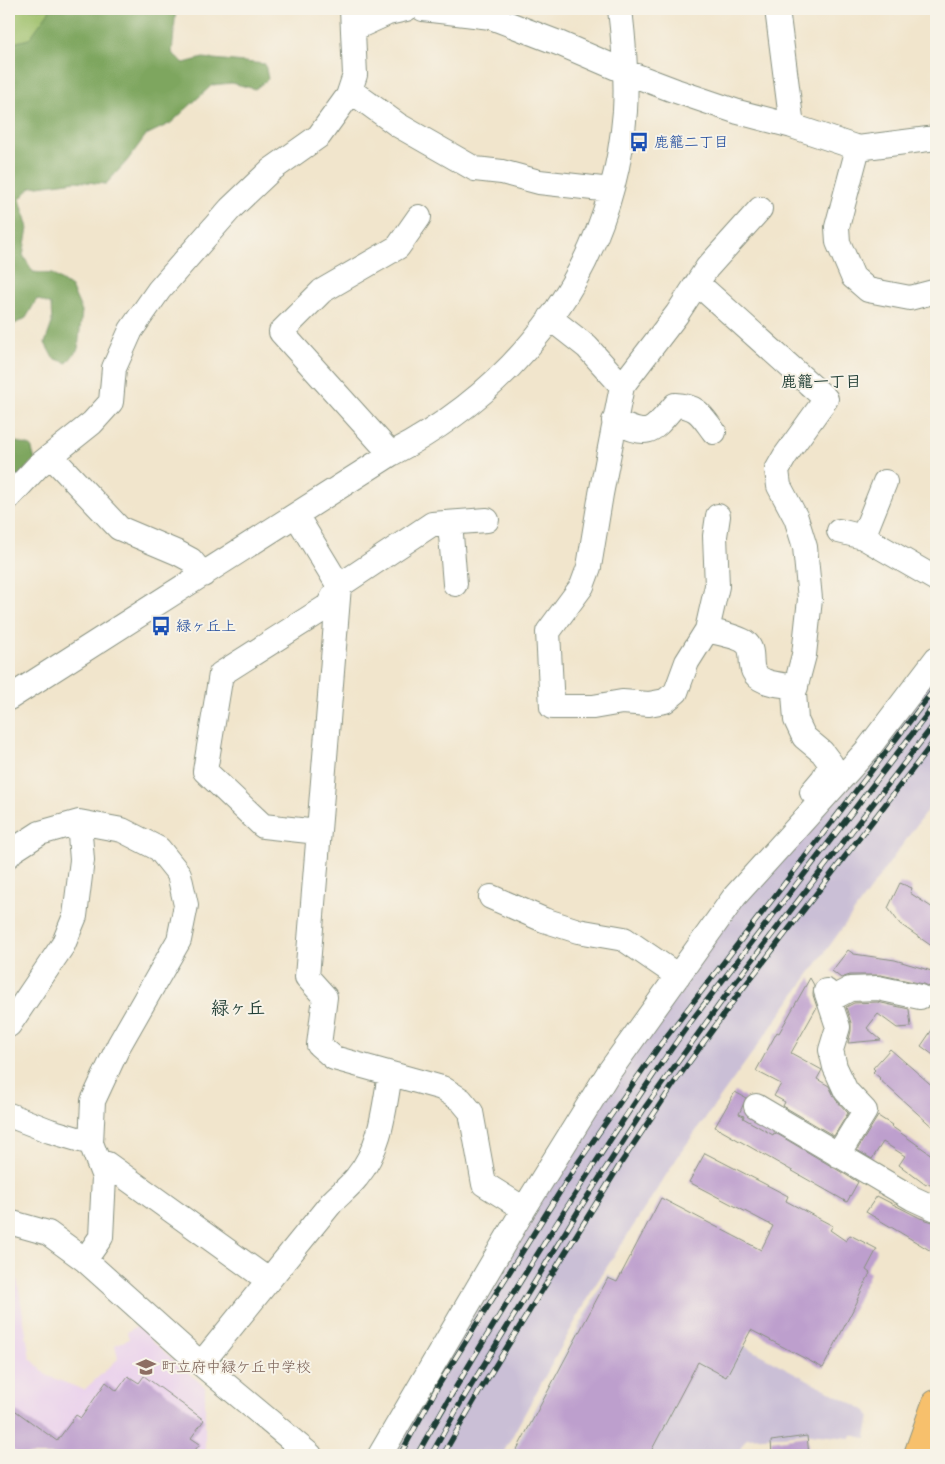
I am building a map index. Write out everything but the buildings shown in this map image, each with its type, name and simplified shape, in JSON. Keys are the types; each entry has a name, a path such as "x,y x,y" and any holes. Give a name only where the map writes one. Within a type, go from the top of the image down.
{"main road":[{"path":"918,1455 936,1404"}],"street":[{"path":"9,497 38,466 92,423 111,402 114,368 130,330 159,290 230,209 271,170 319,136 351,91 355,75 353,19 406,9"},
{"path":"423,9 491,17 626,72 738,112 792,126 858,148 936,138"},
{"path":"9,698 390,454 450,419 486,390 518,358 550,318 582,264 601,222 611,190 622,133 626,72 620,9"},
{"path":"776,9 792,126"},
{"path":"351,91 398,125 476,169 502,172 539,182 611,190"},
{"path":"858,148 837,228 838,242 853,277 868,290 910,298 933,292"},
{"path":"718,516 715,536 717,586 707,630 687,662 676,692 665,701 649,704 622,702 592,707 552,707 548,632 582,586 589,567 614,421 622,386 677,314 707,268 760,209"},
{"path":"390,454 281,332 322,291 398,247 419,217"},
{"path":"697,283 826,399 777,470 779,486 796,518 805,547 810,599 804,655 794,693 796,720 804,736 822,752 831,764 823,779 796,811 805,819"},
{"path":"550,318 586,347 622,386"},
{"path":"614,421 635,431 648,431 660,422 675,405 688,406 698,412 714,432"},
{"path":"51,456 119,528 192,560 203,575"},
{"path":"863,537 885,482"},
{"path":"296,515 339,586 308,977 325,997 319,1045 334,1058 442,1088 461,1100 471,1112 484,1184 524,1209"},
{"path":"318,832 263,826 205,771 221,674 328,606 339,586 432,524 487,520"},
{"path":"450,523 455,584"},
{"path":"839,531 863,537 936,579"},
{"path":"707,630 745,641 750,649 752,669 759,678 766,682 796,687"},
{"path":"380,1455 524,1209 609,1072 735,896 867,750 936,659"},
{"path":"9,1025 63,945 75,916 82,860 79,822"},
{"path":"9,855 40,832 79,822 122,830 159,849 179,874 186,905 179,940 119,1045 93,1101 95,1153 104,1177 101,1236 85,1260"},
{"path":"491,896 544,920 578,931 624,939 678,976"},
{"path":"838,1155 865,1111 846,1091 835,1067 831,1050 838,1027 828,995 850,989 878,988 920,997"},
{"path":"202,1364 332,1202 357,1178 372,1155 379,1134 390,1074"},
{"path":"756,1106 912,1198 936,1209"},
{"path":"9,1115 50,1131 95,1153 107,1164 268,1280"},
{"path":"9,1222 48,1233 85,1260 202,1364 310,1455"}],"shaded area":[{"path":"936,674 936,798 681,1152 594,1287 502,1455 387,1455 600,1095 734,909"},
{"name":"町立府中緑ケ丘中学校","path":"9,1271 17,1278 30,1358 48,1376 84,1390 118,1359 115,1345 129,1339 127,1332 137,1326 205,1387 205,1455 9,1455"},
{"path":"607,1274 867,1411 870,1416 866,1438 851,1435 850,1438 809,1434 747,1438 737,1455 511,1455"}],"green space":[{"path":"9,9 93,9 9,76"},
{"path":"50,9 176,9 172,53 184,63 203,58 265,64 268,79 255,89 232,83 212,85 171,123 146,135 127,161 106,184 76,181 31,187 20,199 28,228 23,255 33,272 52,274 71,287 82,311 78,349 67,363 53,358 45,343 52,323 51,305 37,299 26,318 9,327 9,44 29,39"},
{"path":"9,440 31,446 35,460 9,485"}],"railway":[{"path":"400,1455 438,1386 580,1160 616,1108 660,1045 936,687"},
{"path":"417,1455 467,1368 540,1249 602,1152 689,1024 936,703"},
{"path":"431,1455 461,1402 582,1205 646,1106 737,980 936,722"},
{"path":"443,1455 481,1389 621,1163 675,1082 737,996 936,739"}],"place":[{"name":"鹿籠二丁目","path":"639,142"},
{"name":"緑ヶ丘上","path":"161,626"},
{"name":"町立府中緑ケ丘中学校","path":"146,1367"}],"district":[{"name":"鹿籠一丁目","path":"821,381"},
{"name":"緑ヶ丘","path":"238,1008"}]}
